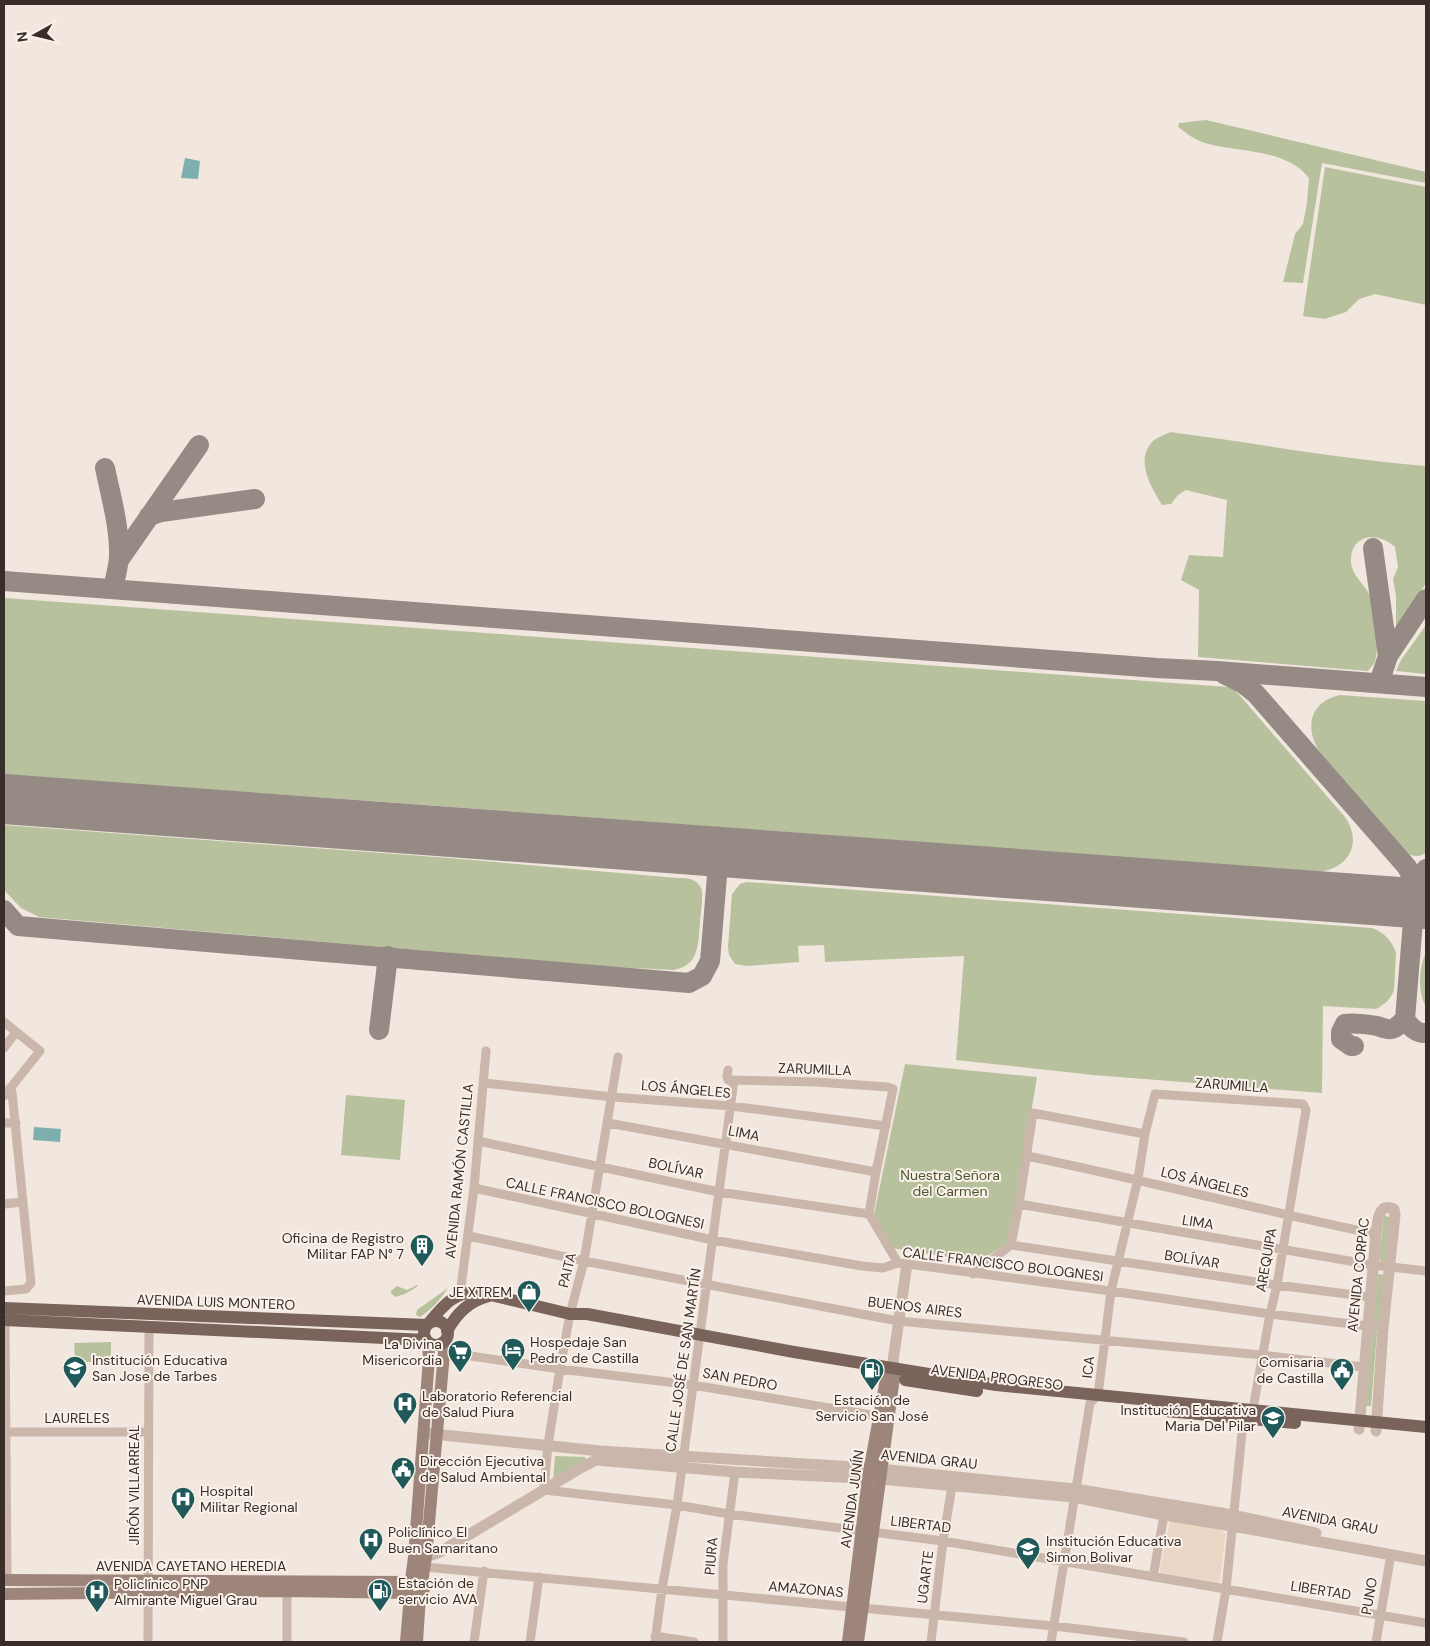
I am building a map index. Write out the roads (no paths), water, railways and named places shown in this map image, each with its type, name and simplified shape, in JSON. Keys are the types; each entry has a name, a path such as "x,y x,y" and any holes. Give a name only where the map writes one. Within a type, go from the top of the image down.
{"main road":[{"name":"AVENIDA PROGRESO","path":"460,1294 469,1292 494,1295 570,1314 583,1321 700,1338 891,1371 989,1392 1094,1399 1360,1425 1426,1435"},
{"path":"406,1642 413,1588 429,1358 424,1331 427,1325 450,1300 460,1294"},
{"path":"427,1341 435,1345 444,1339 457,1315 473,1301 494,1295"},
{"name":"AVENIDA LUIS MONTERO","path":"4,1316 427,1325"},
{"name":"AVENIDA LUIS MONTERO","path":"4,1316 149,1328 427,1341"},
{"path":"417,1642 413,1588 426,1562 444,1353 444,1325 438,1321 427,1325"},
{"path":"332,1322 332,1336"},
{"path":"383,1338 384,1324"},
{"name":"AVENIDA JUNÍN","path":"848,1642 857,1608 891,1371"},
{"name":"AVENIDA PROGRESO","path":"1376,1427 1426,1427"},
{"name":"AVENIDA CAYETANO HEREDIA","path":"5,1580 287,1591 413,1588"},
{"name":"AVENIDA CAYETANO HEREDIA","path":"4,1594 148,1586 413,1588"},
{"name":"AVENIDA JUNÍN","path":"857,1608 858,1642"}],"street":[{"path":"4,1022 40,1051 4,1096"},
{"path":"4,1048 16,1032"},
{"name":"AVENIDA RAMÓN CASTILLA","path":"460,1294 469,1236 486,1051"},
{"name":"PAITA","path":"544,1490 548,1445 560,1369 570,1314 584,1260 613,1097 618,1057"},
{"path":"728,1070 727,1078 734,1080"},
{"name":"ZARUMILLA","path":"734,1080 888,1087 893,1089 886,1126"},
{"name":"CALLE JOSÉ DE SAN MARTÍN","path":"655,1639 684,1456 734,1080"},
{"name":"LOS ÁNGELES","path":"484,1083 613,1097 731,1106 886,1126"},
{"path":"4,1291 26,1289 31,1283 16,1122 10,1088"},
{"name":"ZARUMILLA","path":"1156,1094 1303,1104 1305,1106"},
{"name":"ICA","path":"1051,1642 1074,1493 1094,1399 1111,1291 1138,1179 1145,1134 1156,1094"},
{"name":"AREQUIPA","path":"1217,1642 1226,1589 1232,1520 1248,1414 1277,1285 1306,1110 1305,1106"},
{"path":"972,1274 1011,1245 1035,1113 1145,1134"},
{"path":"4,1123 16,1122"},
{"name":"LIMA","path":"608,1123 876,1172"},
{"path":"886,1126 869,1214 902,1264"},
{"name":"BOLÍVAR","path":"478,1141 719,1192 869,1214"},
{"name":"LOS ÁNGELES","path":"1027,1156 1138,1179 1288,1216 1376,1234"},
{"name":"CALLE FRANCISCO BOLOGNESI","path":"474,1188 712,1240 883,1268 902,1264 1383,1328"},
{"path":"4,1204 23,1202"},
{"name":"LIMA","path":"1019,1204 1373,1265 1426,1272"},
{"name":"AVENIDA CORPAC","path":"1360,1425 1376,1234 1380,1211 1388,1207 1394,1209 1395,1215 1383,1328 1376,1427"},
{"name":"BUENOS AIRES","path":"469,1236 898,1321 1262,1355 1364,1367"},
{"name":"BOLÍVAR","path":"1011,1245 1370,1297"},
{"name":"AVENIDA JUNÍN","path":"891,1371 898,1321 902,1264"},
{"path":"4,1316 6,1432 5,1580"},
{"name":"JIRÓN VILLARREAL","path":"148,1642 149,1328"},
{"name":"SAN PEDRO","path":"444,1339 450,1351 456,1354 693,1385 884,1417"},
{"name":"LAURELES","path":"6,1432 148,1432"},
{"name":"AVENIDA GRAU","path":"423,1432 600,1451 684,1456 1074,1493 1426,1553"},
{"name":"AVENIDA GRAU","path":"544,1490 596,1460 735,1472 875,1473 952,1486 1074,1493 1164,1515 1232,1520 1426,1561"},
{"name":"PIURA","path":"724,1642 723,1564 735,1472"},
{"name":"UGARTE","path":"931,1642 943,1541 952,1486"},
{"path":"426,1562 544,1490"},
{"name":"LIBERTAD","path":"544,1490 677,1504 729,1514 943,1541 1426,1623"},
{"path":"1154,1577 1164,1515"},
{"name":"PUNO","path":"1376,1642 1391,1554"},
{"name":"AMAZONAS","path":"426,1562 539,1577 1054,1626 1184,1642"},
{"path":"474,1642 484,1571"},
{"path":"530,1642 539,1577"},
{"path":"287,1591 287,1642"},
{"path":"655,1639 694,1642"}],"water":[{"path":"185,158 200,161 198,179 181,178"},
{"path":"34,1127 61,1129 60,1142 33,1140"}],"place":[{"name":"Oficina de Registro Militar FAP N° 7","path":"422,1267"},
{"name":"JE XTREM","path":"529,1313"},
{"name":"Hospedaje San Pedro de Castilla","path":"513,1371"},
{"name":"La Divina Misericordia","path":"460,1373"},
{"name":"Institución Educativa San Jose de Tarbes","path":"75,1389"},
{"name":"Estación de Servicio San José","path":"872,1391"},
{"name":"Comisaria de Castilla","path":"1342,1391"},
{"name":"Laboratorio Referencial de Salud Piura","path":"405,1425"},
{"name":"Institución Educativa Maria Del Pilar","path":"1273,1439"},
{"name":"Dirección Ejecutiva de Salud Ambiental","path":"403,1490"},
{"name":"Hospital Militar Regional","path":"183,1520"},
{"name":"Policlínico El Buen Samaritano","path":"371,1561"},
{"name":"Institución Educativa Simon Bolivar","path":"1028,1570"},
{"name":"Estación de servicio AVA","path":"380,1612"},
{"name":"Policlínico PNP Almirante Miguel Grau","path":"97,1613"}],"park label":[{"name":"Nuestra Señora del Carmen","path":"950,1184"}]}
